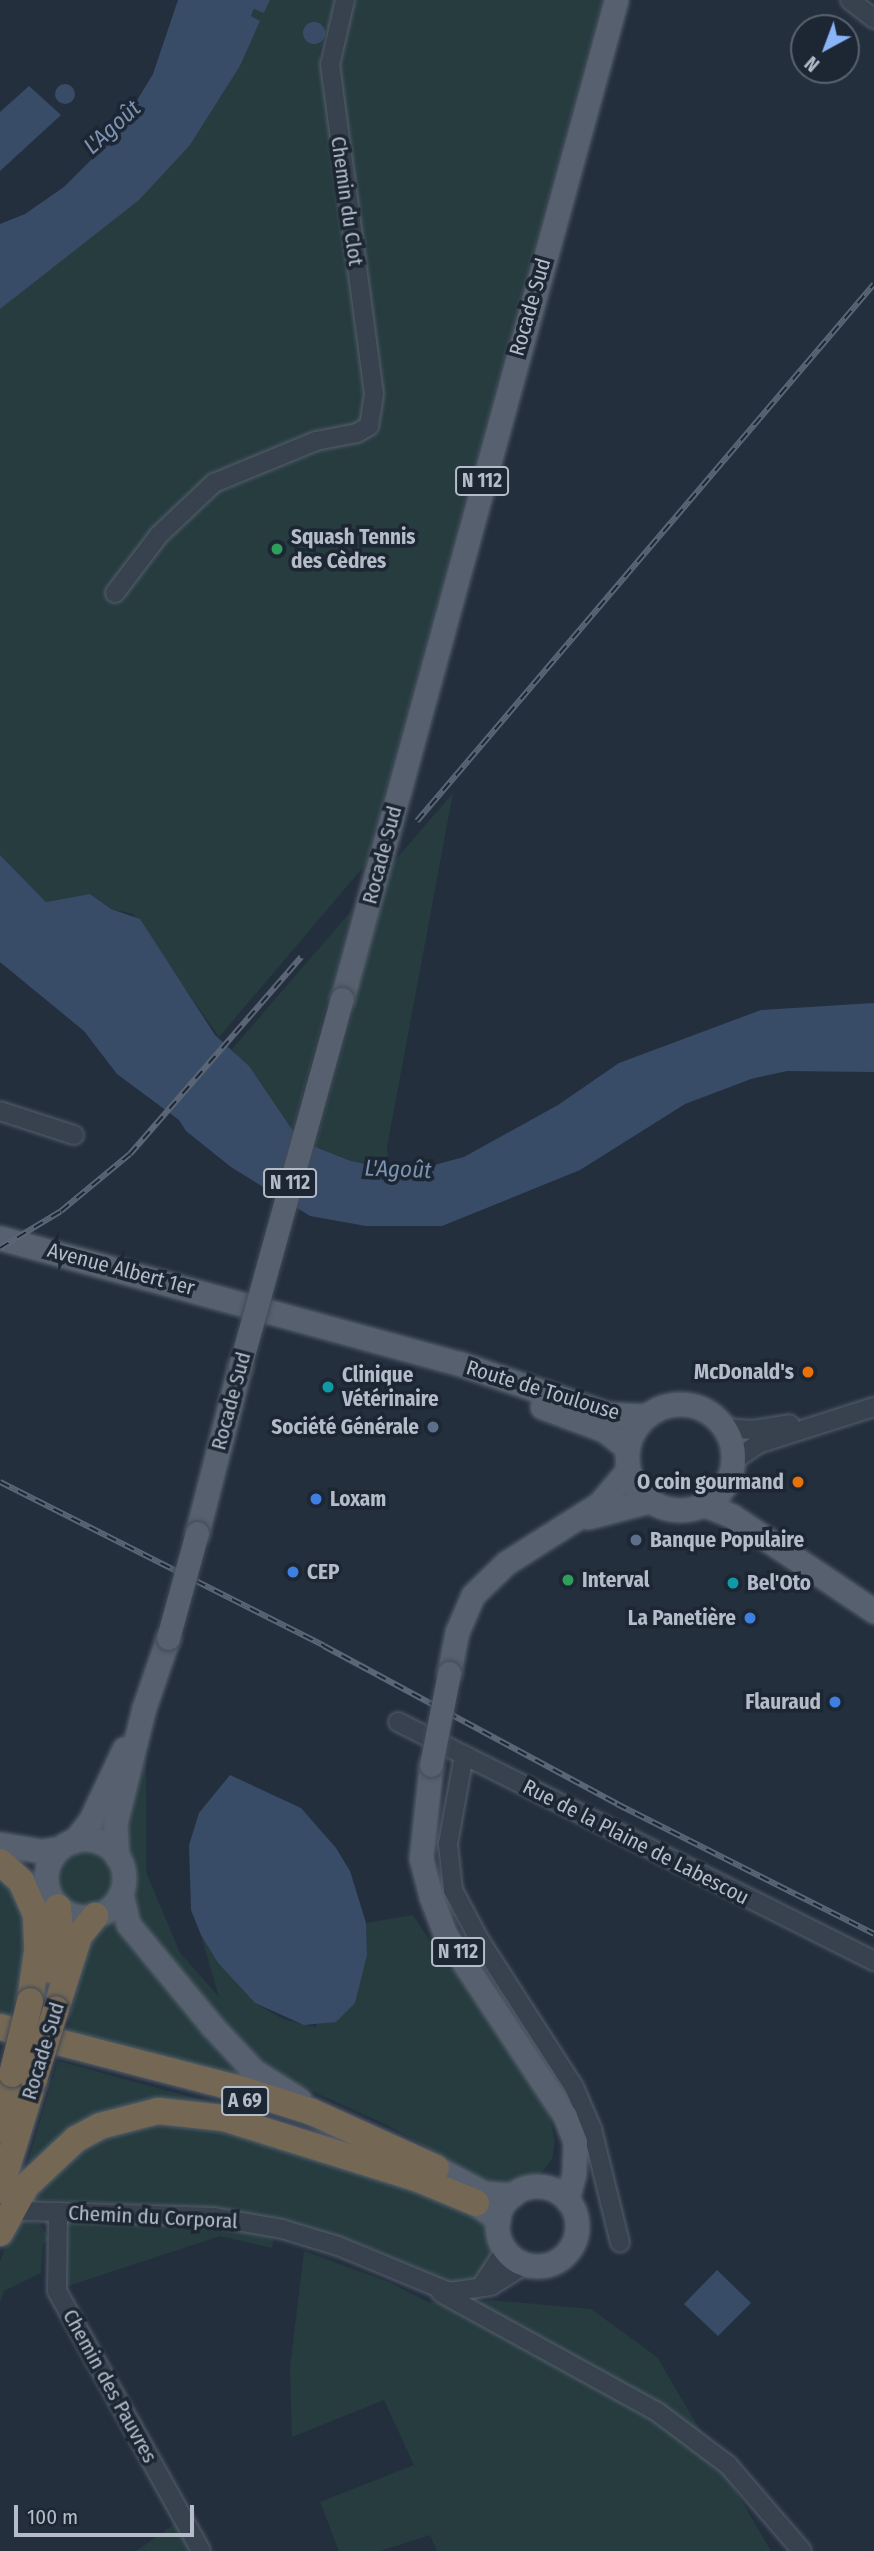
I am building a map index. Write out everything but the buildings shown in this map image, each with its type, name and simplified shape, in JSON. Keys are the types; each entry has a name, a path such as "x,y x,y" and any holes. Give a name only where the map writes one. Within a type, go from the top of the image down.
{"highway":[{"path":"0,1862 21,1881 36,1915 43,2005"},
{"name":"Rocade Sud","path":"0,2143 23,2077 58,1947 58,1906"},
{"name":"Rocade Sud","path":"43,2005 79,1936 95,1916"},
{"name":"A 69","path":"0,2027 254,2094 312,2112 436,2168"},
{"name":"Rocade Sud","path":"0,2190 23,2077"},
{"path":"0,2130 23,2077"},
{"path":"0,2233 26,2186 50,2160 100,2126 158,2111 224,2118 416,2178 476,2203"}],"main road":[{"name":"Rocade Sud","path":"117,1857 115,1824 144,1708 197,1533 240,1367 616,0"},
{"name":"Avenue Albert 1er","path":"0,1238 242,1303"},
{"name":"Route de Toulouse","path":"242,1303 400,1348 608,1414 647,1416"},
{"name":"Route de Toulouse","path":"400,1348 604,1430 628,1459"},
{"path":"705,1505 727,1483 733,1461 724,1428 692,1406 670,1405 647,1416 628,1459 650,1502 674,1510 705,1505 732,1516 874,1611"},
{"name":"N 112","path":"567,2200 574,2174 575,2141 565,2116 446,1934 431,1898 421,1858 431,1765 457,1632 473,1595 506,1563 578,1520 615,1490 628,1459"},
{"path":"727,1483 746,1508 874,1596"},
{"name":"N 112","path":"578,1520 650,1502"},
{"name":"Rocade Sud","path":"67,1844 90,1821 144,1708"},
{"path":"0,1844 41,1851 67,1844 103,1844 117,1857 122,1869 121,1893 115,1903 95,1916 69,1914 58,1906 46,1884 47,1870 67,1844"},
{"name":"A 69","path":"121,1893 133,1931 254,2071 287,2094 366,2129 436,2168"},
{"name":"A 69","path":"0,2037 140,2071 312,2121 418,2168 476,2203"},
{"path":"548,2188 558,2167 565,2116"},
{"path":"436,2168 484,2193 513,2195"},
{"path":"476,2203 498,2219 505,2250 526,2264 551,2264 570,2248 577,2228 567,2200 548,2188 526,2188 513,2195 498,2219"}],"street":[{"name":"Chemin du Clot","path":"115,593 159,535 214,483 343,433 362,423 374,403 331,81 330,46 345,0"},
{"path":"850,0 874,19"},
{"path":"0,1111 74,1135"},
{"path":"724,1428 752,1430 868,1409"},
{"path":"733,1461 758,1444 868,1409"},
{"name":"Rue de la Plaine de Labescou","path":"398,1722 874,1961"},
{"path":"464,1755 448,1844 453,1890 480,1941 574,2087 592,2129 620,2242"},
{"name":"Chemin du Corporal","path":"24,2211 214,2217 282,2229 361,2255 432,2288 449,2292 480,2289 504,2281 526,2264"},
{"name":"Chemin des Pauvres","path":"58,2212 57,2291 201,2551"},
{"path":"480,2289 495,2272 505,2250"},
{"path":"432,2288 656,2411 728,2465 802,2551"}],"green space":[{"path":"270,0 340,0 319,52 366,383 337,67 344,22 354,0 602,0 365,865 219,1037 133,914 111,909 90,894 46,902 0,855 0,309 190,145 240,66 260,21 251,16 255,9 264,13"},
{"path":"453,793 387,1147 389,1169 351,1161 314,1146 391,865"},
{"path":"352,910 293,1131 232,1049"},
{"path":"146,1756 146,1872 180,1953 219,1997 201,1935 218,1963 255,2003 283,2019 315,2027 367,1955 366,1923 413,1915 448,1968 465,1975 546,2099 555,2142 552,2159 538,2177 495,2186 387,2125 263,2069 135,1925 129,1895 134,1873 123,1842 124,1814"},
{"path":"85,1847 107,1856 116,1878 107,1900 85,1909 63,1900 54,1878 63,1856"},
{"path":"0,1873 11,1882 30,1931 19,2020 0,2014"},
{"path":"115,1916 246,2073 242,2078 67,2032 90,1938"},
{"path":"58,2061 280,2122 178,2105 34,2164 28,2161"},
{"path":"181,2120 432,2192 488,2224 494,2247 490,2262 470,2281 442,2283 370,2248 293,2223 207,2207 27,2199 47,2171 98,2139 141,2123"},
{"path":"16,2221 39,2223 50,2239 43,2244 41,2273 4,2291 0,2302 0,2261"},
{"path":"71,2223 178,2223 274,2236 272,2248 220,2236 62,2288 66,2228"},
{"path":"304,2251 389,2282 428,2302 459,2306 492,2300 591,2309 657,2357 771,2551 437,2551 430,2535 380,2551 339,2551 320,2502 414,2465 384,2400 292,2437 290,2368"},
{"path":"176,2523 190,2551 136,2551"}],"water":[{"path":"178,0 270,0 264,13 254,9 251,16 260,21 240,66 190,145 139,200 0,309 0,224 25,214 64,187 116,135 153,74"},
{"path":"314,22 322,25 325,33 322,41 314,44 306,41 303,33 306,25"},
{"path":"65,84 72,87 75,94 72,101 65,104 58,101 55,94 58,87"},
{"path":"29,86 61,115 0,171 0,112"},
{"name":"L'Agoût","path":"0,855 46,902 90,894 111,909 140,919 215,1035 249,1066 293,1131 313,1146 351,1161 389,1169 423,1168 464,1157 558,1105 619,1063 761,1010 874,1003 874,1072 787,1071 751,1079 685,1104 580,1170 442,1226 366,1226 310,1216 231,1167 186,1131 179,1120 117,1074 84,1031 0,962"},
{"path":"230,1775 301,1808 336,1848 350,1871 366,1923 367,1955 355,2003 336,2022 304,2025 255,2003 218,1963 201,1935 191,1910 189,1845 199,1813"},
{"path":"717,2270 751,2303 718,2336 684,2304"}],"railway":[{"path":"417,821 874,284"},
{"path":"0,1248 61,1211 130,1154 301,957"},
{"path":"0,1482 324,1646 617,1804 874,1934"}],"place":[{"name":"Squash Tennis des Cèdres","path":"277,549"},
{"name":"McDonald's","path":"808,1372"},
{"name":"Clinique Vétérinaire","path":"328,1387"},
{"name":"Société Générale","path":"433,1427"},
{"name":"O coin gourmand","path":"798,1482"},
{"name":"Loxam","path":"316,1499"},
{"name":"Banque Populaire","path":"636,1540"},
{"name":"CEP","path":"293,1572"},
{"name":"Interval","path":"568,1580"},
{"name":"Bel'Oto","path":"733,1583"},
{"name":"La Panetière","path":"750,1618"},
{"name":"Flauraud","path":"835,1702"}]}
